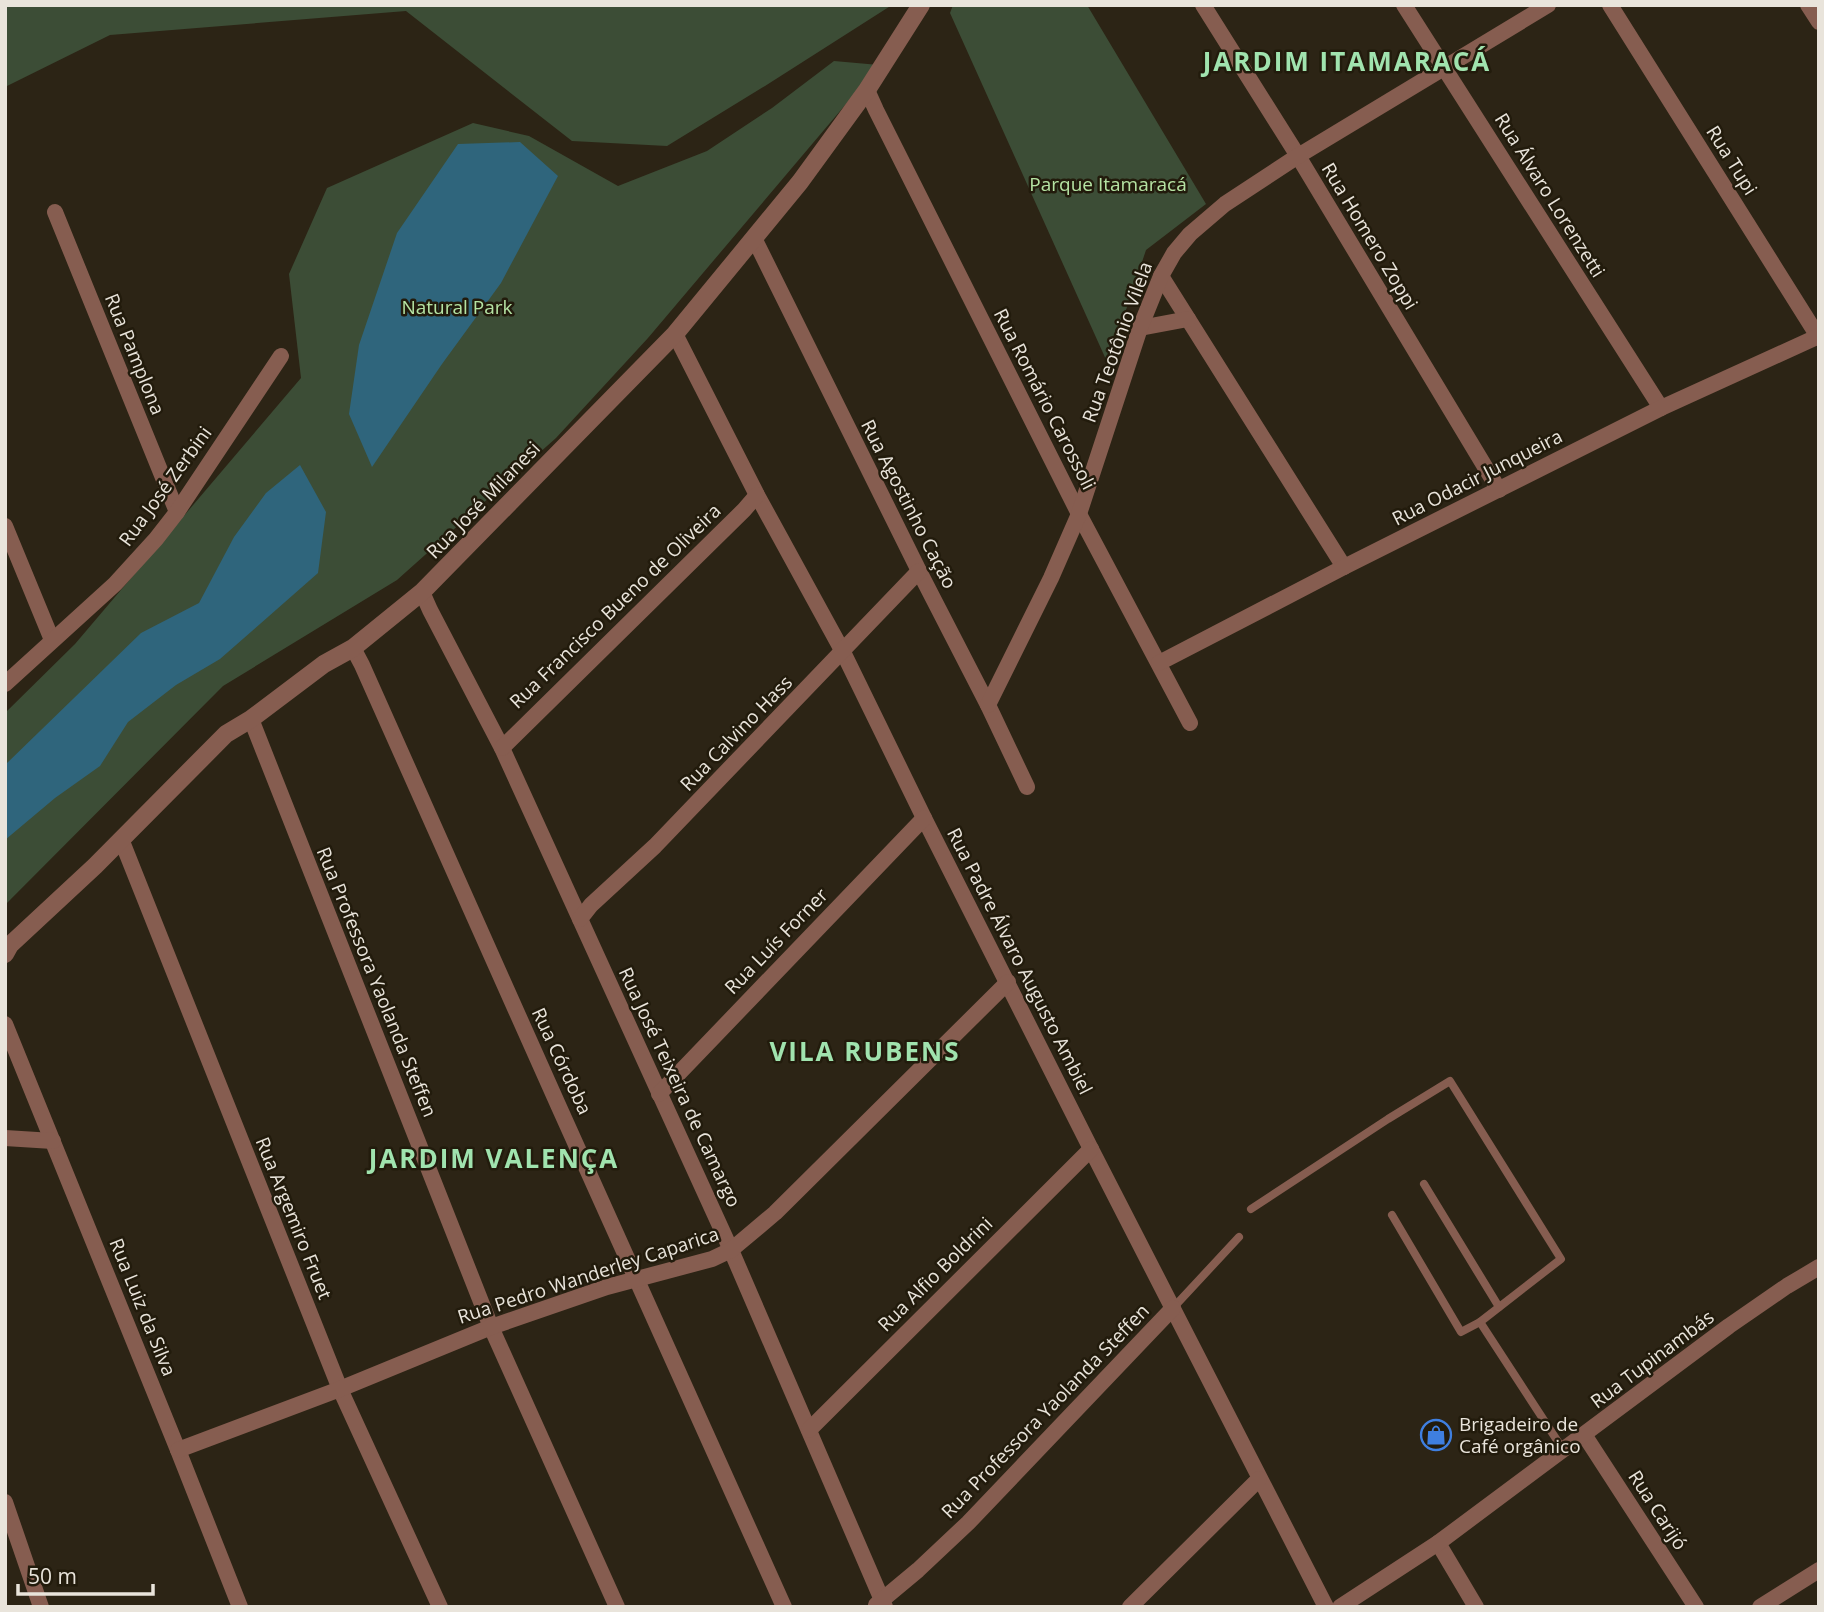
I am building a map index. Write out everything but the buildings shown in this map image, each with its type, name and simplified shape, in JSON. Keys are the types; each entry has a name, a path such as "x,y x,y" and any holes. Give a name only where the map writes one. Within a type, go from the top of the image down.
{"street":[{"name":"Rua José Milanesi","path":"5,954 10,946 226,734 251,719 324,664 353,648 422,592 675,334 800,182 867,90 921,5"},
{"name":"Rua Homero Zoppi","path":"1203,5 1298,156 1499,490"},
{"name":"Rua Álvaro Lorenzetti","path":"1404,5 1661,408"},
{"name":"Rua Teotônio Vilela","path":"988,705 1051,578 1079,514 1140,328 1161,276 1174,253 1190,234 1225,204 1298,156 1548,5"},
{"name":"Rua Tupi","path":"1610,5 1818,337"},
{"path":"1808,5 1819,22"},
{"name":"Rua Romário Carossoli","path":"867,90 1079,514 1190,723"},
{"name":"Rua Pamplona","path":"55,212 177,512"},
{"name":"Rua Agostinho Cação","path":"754,238 1027,787"},
{"path":"1161,276 1344,567"},
{"path":"1140,328 1188,320"},
{"name":"Rua Padre Álvaro Augusto Ambiel","path":"675,334 757,495 843,652 1091,1149 1326,1607"},
{"name":"Rua Odacir Junqueira","path":"1159,663 1661,408 1818,337"},
{"name":"Rua José Zerbini","path":"5,684 115,584 156,539 177,512 281,356"},
{"name":"Rua Francisco Bueno de Oliveira","path":"502,748 757,495"},
{"path":"5,526 52,640"},
{"name":"Rua Calvino Hass","path":"580,919 591,905 655,846 919,571"},
{"name":"Rua José Teixeira de Camargo","path":"422,592 502,748 731,1250 809,1430 880,1605"},
{"name":"Rua Córdoba","path":"353,648 784,1607"},
{"name":"Rua Professora Yaolanda Steffen","path":"251,719 491,1327 618,1607"},
{"name":"Rua Luís Forner","path":"659,1094 924,818"},
{"name":"Rua Argemiro Fruet","path":"121,839 340,1389 440,1607"},
{"name":"Rua Pedro Wanderley Caparica","path":"178,1450 340,1389 491,1327 575,1297 712,1259 731,1250 775,1213 1008,982"},
{"name":"Rua Luiz da Silva","path":"5,1024 240,1607"},
{"path":"5,1138 53,1141"},
{"name":"Rua Alfio Boldrini","path":"809,1430 1091,1149"},
{"name":"Rua Tupinambás","path":"1340,1607 1438,1543 1730,1326 1819,1267"},
{"name":"Rua Professora Yaolanda Steffen","path":"880,1605 968,1523 1173,1308"},
{"name":"Rua Carijó","path":"1585,1436 1696,1607"},
{"path":"1130,1607 1259,1479"},
{"path":"5,1502 41,1607"},
{"path":"1438,1543 1476,1607"},
{"path":"1760,1607 1819,1570"}],"lane":[{"path":"1251,1209 1450,1081 1561,1259 1480,1322 1461,1332 1392,1215"},
{"path":"1424,1184 1499,1307"},
{"name":"Rua Professora Yaolanda Steffen","path":"1173,1308 1239,1237"},
{"path":"1480,1322 1564,1451"}],"green space":[{"path":"5,5 892,5 667,146 572,141 406,11 110,35 5,87"},
{"name":"Parque Itamaracá","path":"953,5 1087,5 1206,204 1146,250 1108,364 950,13"},
{"name":"Natural Park","path":"834,61 879,65 648,338 556,438 397,580 223,686 5,905 5,713 75,644 301,378 289,274 327,188 473,123 529,136 618,186 707,151 772,108"}],"water":[{"path":"520,142 558,176 501,283 372,467 349,414 359,345 397,233 458,144"},
{"path":"300,465 326,512 318,573 220,659 176,685 128,722 100,766 55,798 5,840 5,765 141,633 199,603 234,537 266,493"}],"place":[{"name":"Brigadeiro de Café orgânico","path":"1436,1435"}],"district":[{"name":"JARDIM ITAMARACÁ","path":"1347,62"},
{"name":"VILA RUBENS","path":"865,1052"},
{"name":"JARDIM VALENÇA","path":"494,1159"}]}
